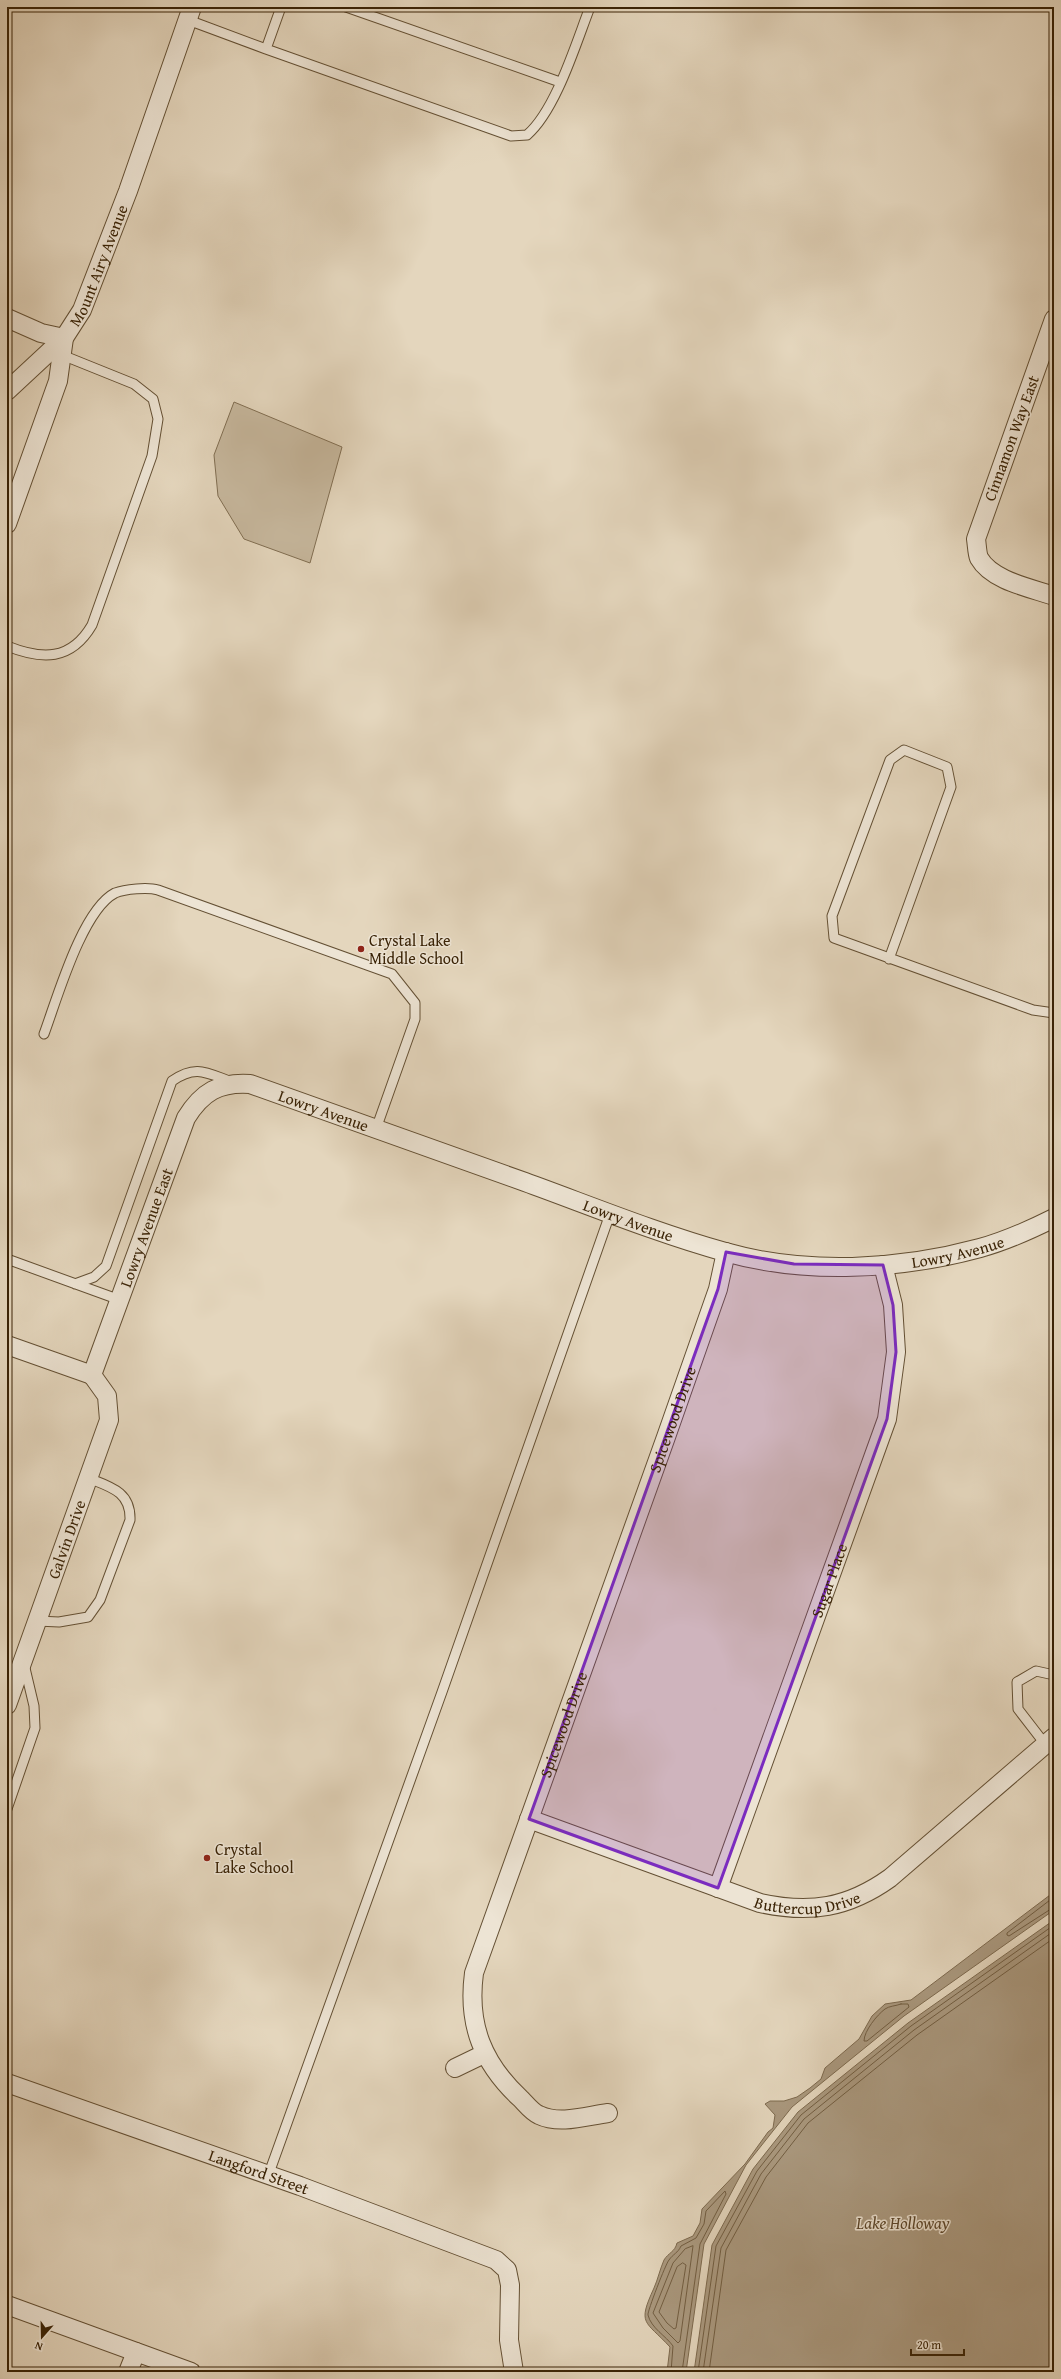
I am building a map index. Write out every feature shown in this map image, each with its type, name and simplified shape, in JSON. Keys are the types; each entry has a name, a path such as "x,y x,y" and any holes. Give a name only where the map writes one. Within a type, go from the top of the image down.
{"street":[{"name":"Mount Airy Avenue","path":"7,524 58,381 63,346 82,310 128,191 190,13"},
{"path":"7,318 41,333 63,346 7,391"},
{"name":"Cinnamon Way East","path":"1054,319 976,539 979,558 991,571 1004,578 1054,596"},
{"name":"Lowry Avenue","path":"214,1089 233,1083 250,1084 610,1214 726,1252 794,1264 833,1267 883,1265 930,1259 980,1248 1009,1238 1054,1218"},
{"name":"Lowry Avenue East","path":"92,1376 186,1118 196,1101 214,1089"},
{"name":"Spicewood Drive","path":"608,2113 560,2120 538,2115 508,2088 484,2054 473,2022 471,1992 474,1974 713,1304 726,1252"},
{"name":"Sugar Place","path":"718,1888 887,1419 896,1352 893,1305 883,1265"},
{"path":"7,1345 92,1376"},
{"name":"Galvin Drive","path":"7,1705 109,1420 107,1396 92,1376"},
{"name":"Buttercup Drive","path":"529,1819 760,1903 785,1908 818,1908 846,1902 870,1892 890,1878 1050,1741"},
{"path":"454,2068 484,2054"},
{"name":"Langford Street","path":"7,2082 482,2252 496,2260 507,2270 510,2285 509,2340 514,2372"},
{"path":"7,2305 191,2372"},
{"path":"128,2372 136,2352"}],"lane":[{"path":"266,49 281,7"},
{"path":"346,7 560,82"},
{"path":"190,13 266,49 512,136 527,135 534,129 542,118 560,82 590,7"},
{"path":"7,646 45,657 67,650 84,639 92,625 152,456 158,419 153,399 134,384 63,346"},
{"path":"889,958 951,788 947,767 904,750 890,760 832,916 834,938 889,958 1033,1010 1054,1013"},
{"path":"44,1034 77,945 96,911 115,893 148,888 158,890 392,974 415,1003 415,1019 376,1129"},
{"path":"75,1284 94,1277 106,1266 172,1081 185,1072 201,1071 233,1083"},
{"path":"268,2176 442,1692 610,1214"},
{"path":"7,1259 120,1300"},
{"path":"37,1622 59,1622 88,1617 100,1600 130,1520 130,1508 126,1499 112,1488 88,1478"},
{"path":"7,1809 35,1728 34,1706 23,1661"},
{"name":"Buttercup Drive","path":"1050,1741 1018,1709 1017,1682 1036,1671 1054,1674"}],"highlighted area":[{"path":"726,1252 794,1264 883,1265 893,1305 896,1352 887,1419 718,1888 529,1819 718,1289"}],"shaded area":[{"path":"234,402 342,447 310,563 244,539 218,496 214,455"}],"water":[{"path":"1054,1892 1054,1910 904,2016 792,2107 746,2165 704,2244 686,2372 667,2372 670,2347 646,2321 646,2309 649,2300 664,2260 675,2248 677,2243 693,2236 700,2223 702,2209 745,2164 768,2132 773,2128 775,2115 765,2104 770,2101 784,2101 797,2097 810,2088 821,2079 825,2068 859,2039 872,2016 885,2004 911,2000"},
{"name":"Lake Holloway","path":"1054,1920 1054,2372 694,2372 712,2245 753,2169 798,2112 908,2023"}],"place":[{"name":"Crystal Lake Middle School","path":"361,949"},
{"name":"Crystal Lake School","path":"207,1858"}]}
